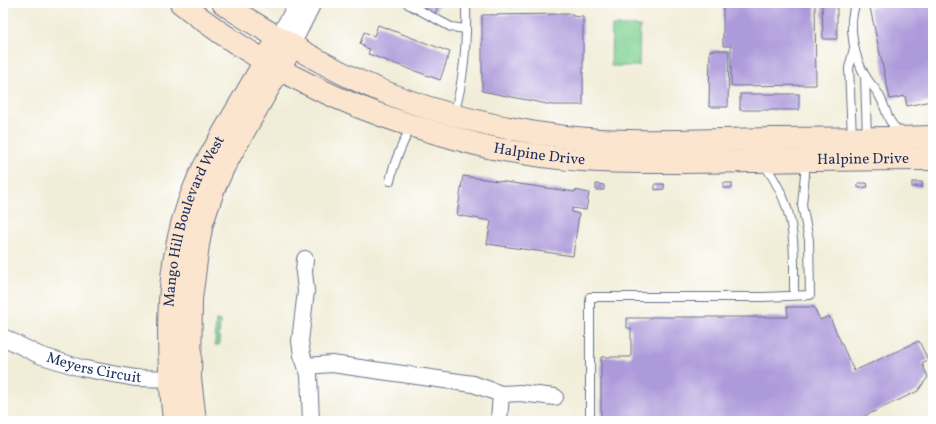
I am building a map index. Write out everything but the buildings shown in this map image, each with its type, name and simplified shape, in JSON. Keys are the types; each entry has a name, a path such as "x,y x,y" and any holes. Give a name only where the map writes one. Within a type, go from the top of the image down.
{"main road":[{"name":"Halpine Drive","path":"181,3 221,33 272,65 341,99 412,126 497,149 562,158 600,161 681,162 805,160 907,138 933,137"},
{"name":"Halpine Drive","path":"223,3 236,13 334,69 367,85 414,103 454,115 505,127 552,135 628,141 784,139 933,159"},
{"name":"Mango Hill Boulevard West","path":"195,421 168,351 175,254 184,217 201,172 272,65 285,41"},
{"name":"Mango Hill Boulevard West","path":"174,421 180,379"}],"street":[{"path":"285,41 298,3"},
{"path":"285,41 313,3"},
{"path":"305,258 304,272 306,291 300,341 302,355 309,374 311,421"},
{"name":"Meyers Circuit","path":"3,337 39,355 81,368 129,377 180,379"},
{"path":"306,366 332,364 473,384 501,394 520,393 554,397"},
{"path":"499,421 501,394"}],"lane":[{"path":"454,115 460,95 465,60 466,3"},
{"path":"856,3 852,14 854,48 849,68 859,149"},
{"path":"408,4 451,28 466,29"},
{"path":"854,48 865,76 880,97 887,117 895,128 907,138"},
{"path":"859,149 865,76"},
{"path":"390,181 393,166 399,151 412,126"},
{"path":"590,421 590,297 764,297 810,295 809,240 802,205 805,160 784,139"},
{"path":"761,161 773,176 788,207 794,241 794,295"}],"green space":[{"path":"612,26 640,26 639,66 611,66"},
{"path":"216,320 220,321 219,345 215,345"}]}
